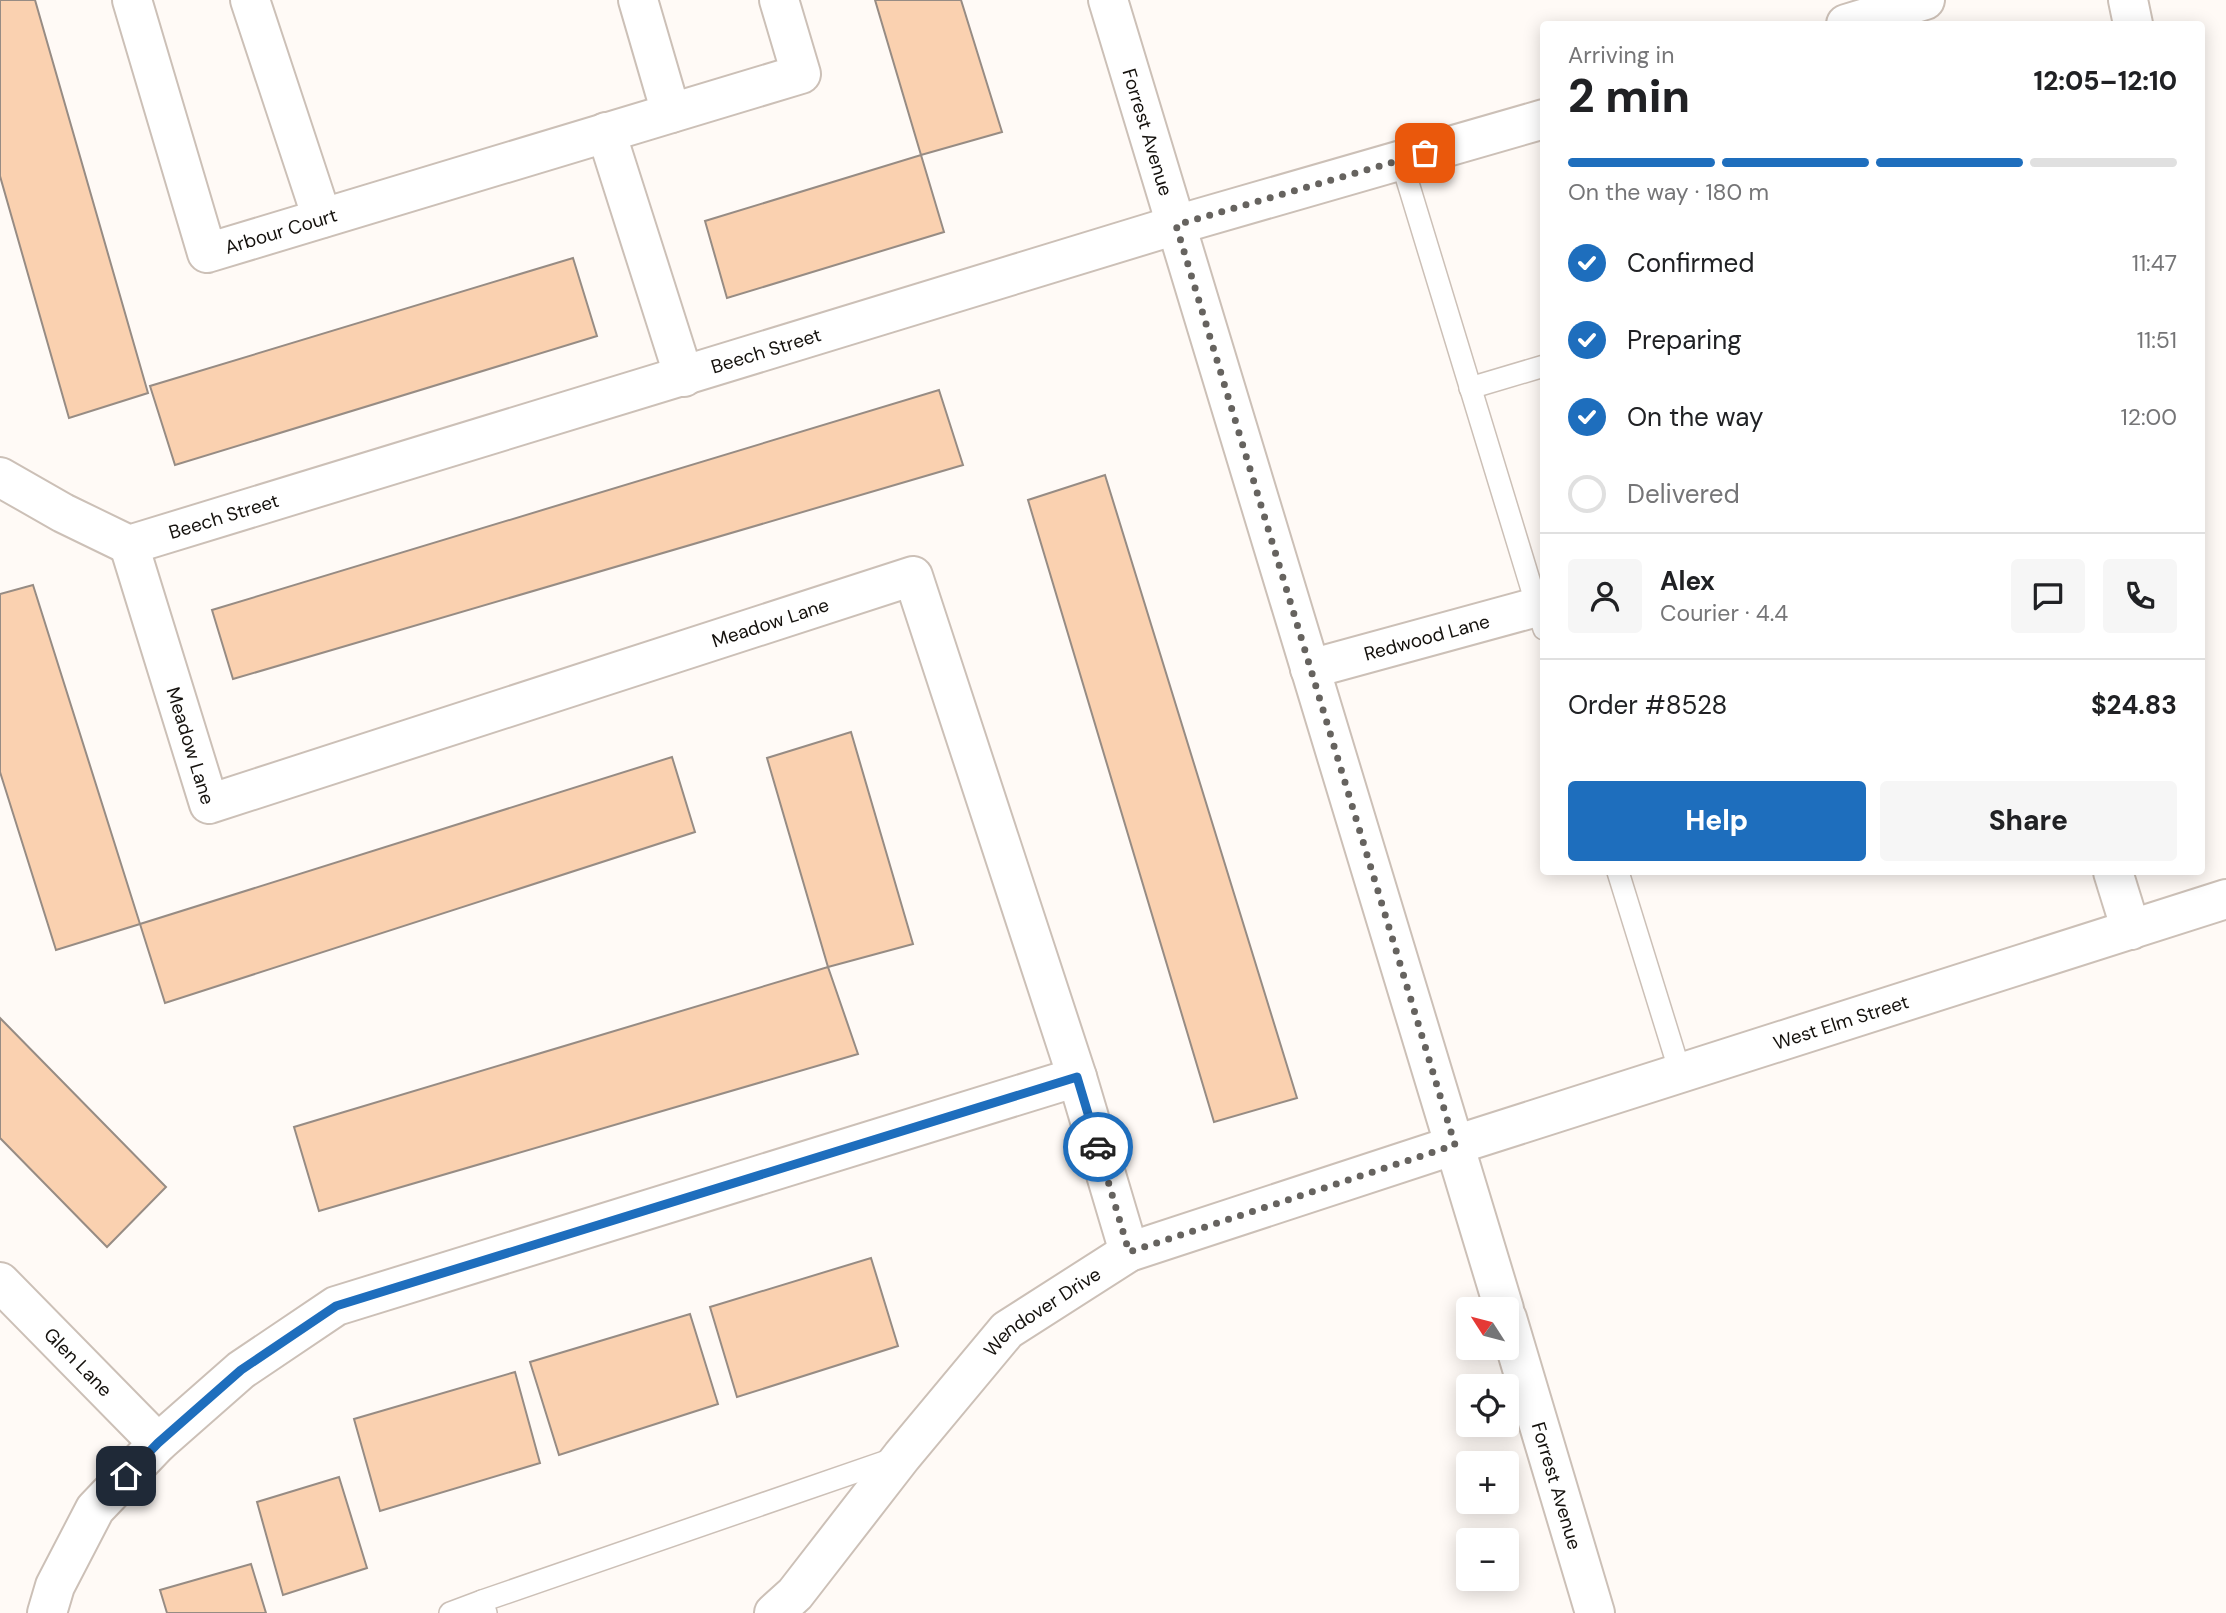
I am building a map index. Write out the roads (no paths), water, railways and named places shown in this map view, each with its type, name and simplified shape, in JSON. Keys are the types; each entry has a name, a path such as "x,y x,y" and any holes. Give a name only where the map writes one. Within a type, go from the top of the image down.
{"street":[{"name":"Arbour Court","path":"132,0 207,253 801,74 779,0"},
{"path":"250,0 322,218"},
{"path":"638,0 671,113"},
{"name":"Forrest Avenue","path":"1108,0 1500,1297"},
{"path":"1856,21 1925,0"},
{"path":"2128,0 2132,21"},
{"name":"Beech Street","path":"129,545 1176,225 1540,120"},
{"path":"606,132 684,377"},
{"path":"0,477 63,513 129,545"},
{"name":"Meadow Lane","path":"129,545 209,804 913,576 1077,1077 1129,1252"},
{"name":"Redwood Lane","path":"1310,669 1540,614"},
{"path":"2114,875 2131,930"},
{"name":"West Elm Street","path":"1455,1145 2226,899"},
{"path":"47,1613 55,1586 94,1509 158,1443 241,1370 336,1306 1077,1077"},
{"name":"Wendover Drive","path":"774,1613 796,1594 902,1456 1006,1330 1129,1252 1455,1145"},
{"name":"Glen Lane","path":"0,1282 158,1443"},
{"name":"Forrest Avenue","path":"1519,1358 1595,1613"}],"lane":[{"path":"1401,160 1540,611"},
{"path":"1470,388 1540,367"},
{"path":"1619,875 1680,1072"},
{"path":"450,1613 484,1607 902,1456"}]}
